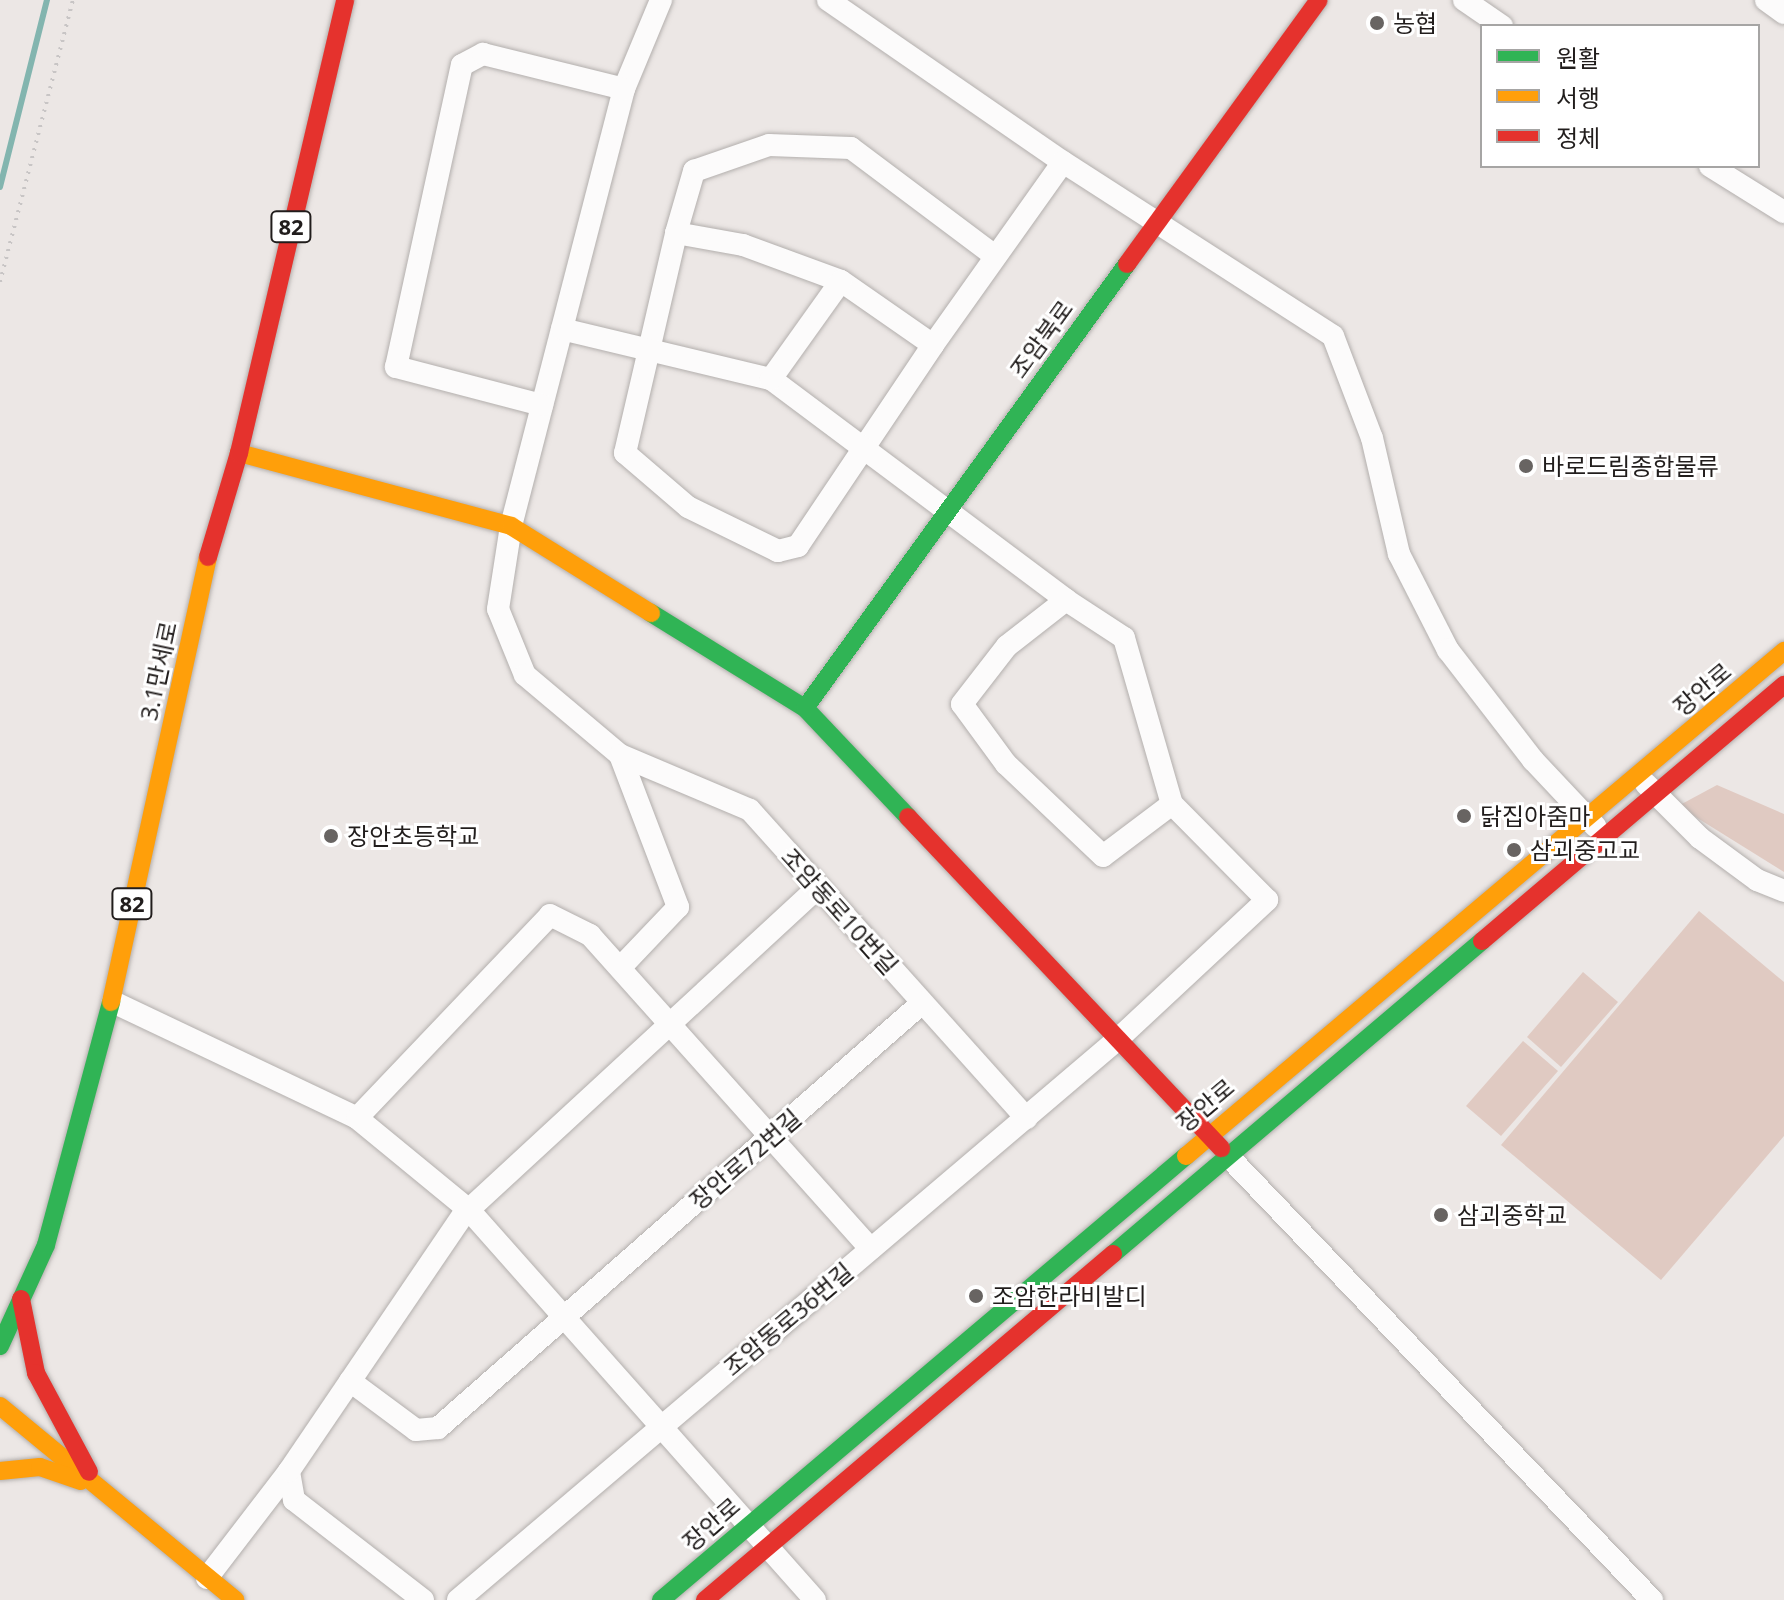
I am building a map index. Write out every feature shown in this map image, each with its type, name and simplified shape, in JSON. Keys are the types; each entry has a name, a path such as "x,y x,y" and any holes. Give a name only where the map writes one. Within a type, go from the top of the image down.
{"street":[{"name":"3.1만세로","path":"0,1346 46,1245 113,1002 205,568 239,453 345,0"},
{"name":"조암동로10번길","path":"661,0 624,89 511,526 498,609 525,675 620,755 750,810 1026,1118"},
{"path":"828,0 1063,162 1333,336 1372,438 1399,554 1448,650 1533,760 1605,836"},
{"name":"조암북로","path":"805,708 1156,220 1319,0"},
{"path":"1464,0 1499,24"},
{"path":"1766,0 1784,13"},
{"path":"542,405 396,367 462,65 483,54 624,89"},
{"path":"995,256 851,148 769,145 694,171 676,233 625,453 688,507 778,551 798,546 862,447 1063,162"},
{"path":"1713,168 1784,212"},
{"path":"676,233 743,245 841,281 933,345"},
{"path":"771,379 841,281"},
{"path":"562,329 771,379 1066,600 1124,638 1172,804 1103,856 1006,764 962,704 1007,646 1066,600"},
{"path":"239,453 511,526 805,708 1652,1600"},
{"name":"장안로","path":"661,1600 1207,1134 1784,651"},
{"name":"장안로","path":"705,1600 1784,685"},
{"name":"조암동로10번길","path":"620,755 678,907 620,968"},
{"path":"1637,774 1700,838 1757,880 1784,891"},
{"name":"조암동로36번길","path":"458,1600 1118,1039 1267,900 1172,804"},
{"path":"207,1578 289,1471 469,1210 668,1021 818,887"},
{"path":"357,1118 550,915 590,935 871,1249"},
{"path":"113,1002 357,1118 469,1210 567,1315 815,1600"},
{"name":"장안로72번길","path":"350,1381 416,1430 438,1428 922,1003"},
{"path":"21,1299 36,1373 96,1485"},
{"path":"0,1406 235,1600"},
{"path":"0,1471 40,1467 96,1485"},
{"path":"289,1471 294,1500 423,1600"}],"path":[{"path":"0,282 73,0"}],"shaded area":[{"path":"1717,785 1784,814 1784,872 1678,806"},
{"path":"1699,911 1784,982 1784,1136 1661,1280 1501,1145"},
{"path":"1583,972 1618,1002 1561,1067 1527,1037"},
{"path":"1523,1041 1558,1071 1501,1136 1466,1106"}],"waterway":[{"path":"0,187 47,0"}],"traffic: fast":[{"path":"805,708 1127,264"},
{"path":"651,613 805,708 908,817"},
{"path":"1113,1254 1482,941"},
{"path":"0,1346 46,1245 111,1002"},
{"path":"661,1600 1186,1156"}],"traffic: slow":[{"path":"239,453 511,526 651,613"},
{"path":"111,1002 208,557"},
{"path":"1186,1156 1784,651"},
{"path":"0,1406 235,1600"},
{"path":"0,1471 40,1467 81,1481"}],"traffic: jam":[{"path":"208,557 239,453 345,0"},
{"path":"1127,264 1319,0"},
{"path":"1482,941 1784,685"},
{"path":"908,817 1221,1148"},
{"path":"705,1600 1113,1254"},
{"path":"21,1299 36,1373 89,1472"}],"place":[{"name":"농협","path":"1377,23"},
{"name":"바로드림종합물류","path":"1526,466"},
{"name":"닭집아줌마","path":"1464,816"},
{"name":"장안초등학교","path":"331,836"},
{"name":"삼괴중고교","path":"1514,850"},
{"name":"삼괴중학교","path":"1441,1215"},
{"name":"조암한라비발디","path":"976,1296"}]}
